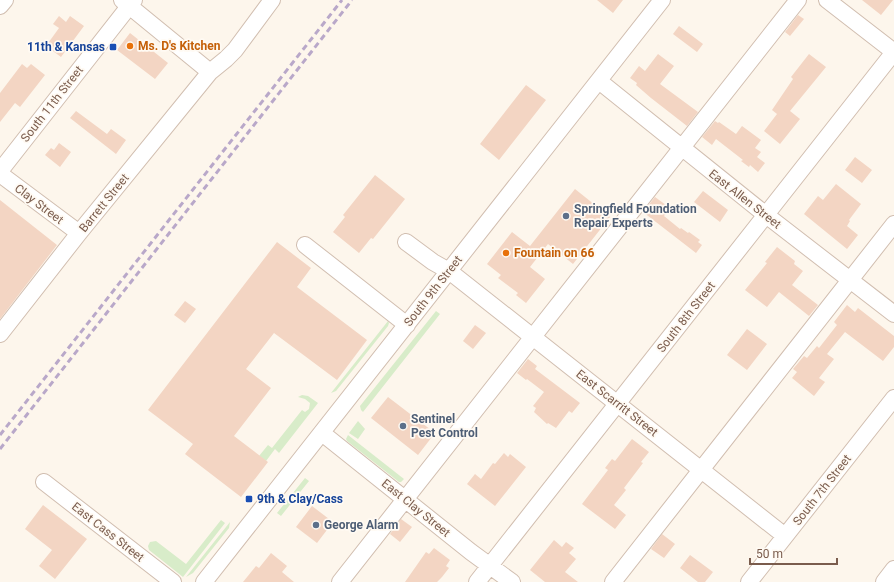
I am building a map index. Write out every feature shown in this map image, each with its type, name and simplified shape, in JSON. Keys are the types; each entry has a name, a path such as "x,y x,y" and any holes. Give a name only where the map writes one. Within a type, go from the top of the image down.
{"street":[{"path":"0,6 4,0"},
{"name":"Barrett Street","path":"0,334 79,233 210,72 235,50 272,0"},
{"name":"South 9th Street","path":"204,582 662,0"},
{"path":"340,582 798,0"},
{"path":"827,0 894,52"},
{"path":"128,2 210,72"},
{"name":"South 11th Street","path":"0,171 128,2"},
{"name":"South 8th Street","path":"477,582 894,52"},
{"name":"East Allen Street","path":"599,81 766,215 894,314"},
{"name":"Clay Street","path":"0,174 79,233"},
{"path":"613,582 894,224"},
{"name":"East Scarritt Street","path":"406,242 449,272 785,536"},
{"path":"305,245 407,325"},
{"name":"South 7th Street","path":"749,582 894,398"},
{"name":"East Clay Street","path":"322,433 471,552 512,582"},
{"name":"East Cass Street","path":"44,482 173,582"},
{"path":"884,582 894,569"}],"green space":[{"path":"436,311 440,314 363,412 360,406"},
{"path":"388,321 388,326 336,391 331,393"},
{"path":"302,395 308,396 318,403 279,453 275,449 266,461 259,456 268,445 272,448 302,410 305,412 309,409 310,403 305,399 298,397"},
{"path":"358,421 365,429 358,439 349,433"},
{"path":"348,435 404,479 399,482 347,441 346,439"},
{"path":"305,478 309,481 281,516 277,513"},
{"path":"221,520 225,523 183,577 149,550 148,546 150,542 156,541 186,564"},
{"path":"230,522 229,528 193,573 186,577"}],"building":[{"path":"597,0 623,0 613,13"},
{"path":"862,0 893,0 881,15"},
{"path":"798,15 804,19 790,36 785,32"},
{"path":"59,16 66,22 70,16 84,26 61,57 46,46 59,28 53,24"},
{"path":"679,26 703,44 697,52 673,34"},
{"path":"130,33 168,63 155,79 117,50"},
{"path":"658,54 674,66 660,84 698,112 687,126 651,98 636,85 637,83 630,78 639,66 645,71"},
{"path":"809,54 826,67 790,111 800,119 780,144 764,131 777,114 772,110 793,79 791,77"},
{"path":"22,64 27,68 31,64 45,75 20,107 15,103 0,122 0,93"},
{"path":"526,85 546,100 499,160 480,144"},
{"path":"76,111 107,134 111,129 126,140 116,154 70,118"},
{"path":"715,121 718,123 719,122 736,134 742,126 761,140 755,148 761,152 757,157 765,163 758,172 750,165 749,167 741,161 743,160 716,139 712,145 702,137"},
{"path":"59,143 71,152 60,167 45,155 51,148 54,150"},
{"path":"855,157 872,170 862,183 845,170"},
{"path":"375,175 405,199 373,239 371,238 359,253 333,232 345,217 343,215"},
{"path":"836,184 861,204 849,220 850,221 847,226 858,235 847,249 804,214 818,196 823,200"},
{"path":"575,189 610,217 573,264 548,244 530,267 545,279 526,303 516,295 518,293 498,278 501,275 487,264 512,232 530,246"},
{"path":"703,191 728,210 720,222 694,202"},
{"path":"655,197 670,208 664,216 680,229 681,228 688,233 689,232 700,240 698,242 702,245 696,253 643,212"},
{"path":"0,200 57,245 0,319"},
{"path":"277,242 311,268 297,287 367,340 337,380 274,333 246,369 271,388 234,436 268,462 241,497 185,454 193,444 148,410"},
{"path":"777,247 795,261 794,264 803,271 792,285 818,305 809,316 779,292 767,307 745,290 767,263 765,262"},
{"path":"185,301 196,309 185,323 174,315"},
{"path":"847,305 855,312 858,308 894,336 894,347 883,361 845,332 827,354 834,359 819,378 825,382 814,396 792,378 797,372 793,369 804,356 807,358 817,346 819,348 837,325 834,322"},
{"path":"475,325 486,333 473,349 463,341"},
{"path":"747,329 767,344 747,370 727,355"},
{"path":"528,359 537,366 535,369 580,403 572,413 569,411 556,428 548,423 547,424 534,412 536,408 533,406 544,392 517,373"},
{"path":"388,397 435,433 418,455 371,418"},
{"path":"632,439 649,452 641,462 643,463 624,488 626,490 614,505 626,515 615,529 582,504 608,470 605,468 612,459 615,461"},
{"path":"504,453 508,457 510,454 526,467 495,506 467,484 475,474 481,479 493,463 495,464"},
{"path":"43,505 87,539 55,579 39,566 52,550 25,529"},
{"path":"312,506 333,522 317,543 296,527"},
{"path":"401,519 412,527 400,542 390,534"},
{"path":"662,534 675,544 664,558 651,549"},
{"path":"554,540 562,547 566,542 574,548 569,553 576,559 565,572 578,582 545,582 530,570"},
{"path":"434,548 450,560 446,566 449,568 442,577 437,582 405,582 426,552 429,554"},
{"path":"271,553 287,566 282,572 294,582 243,582 256,566 259,568"},
{"path":"690,555 713,572 705,582 698,582 680,568"}],"railway":[{"path":"0,435 342,0"},
{"path":"0,449 352,0"}],"place":[{"name":"Ms. D's Kitchen","path":"130,46"},
{"name":"11th & Kansas","path":"113,47"},
{"name":"Springfield Foundation Repair Experts","path":"566,216"},
{"name":"Fountain on 66","path":"506,253"},
{"name":"Sentinel Pest Control","path":"403,426"},
{"name":"9th & Clay/Cass","path":"249,499"},
{"name":"George Alarm","path":"316,525"}]}
